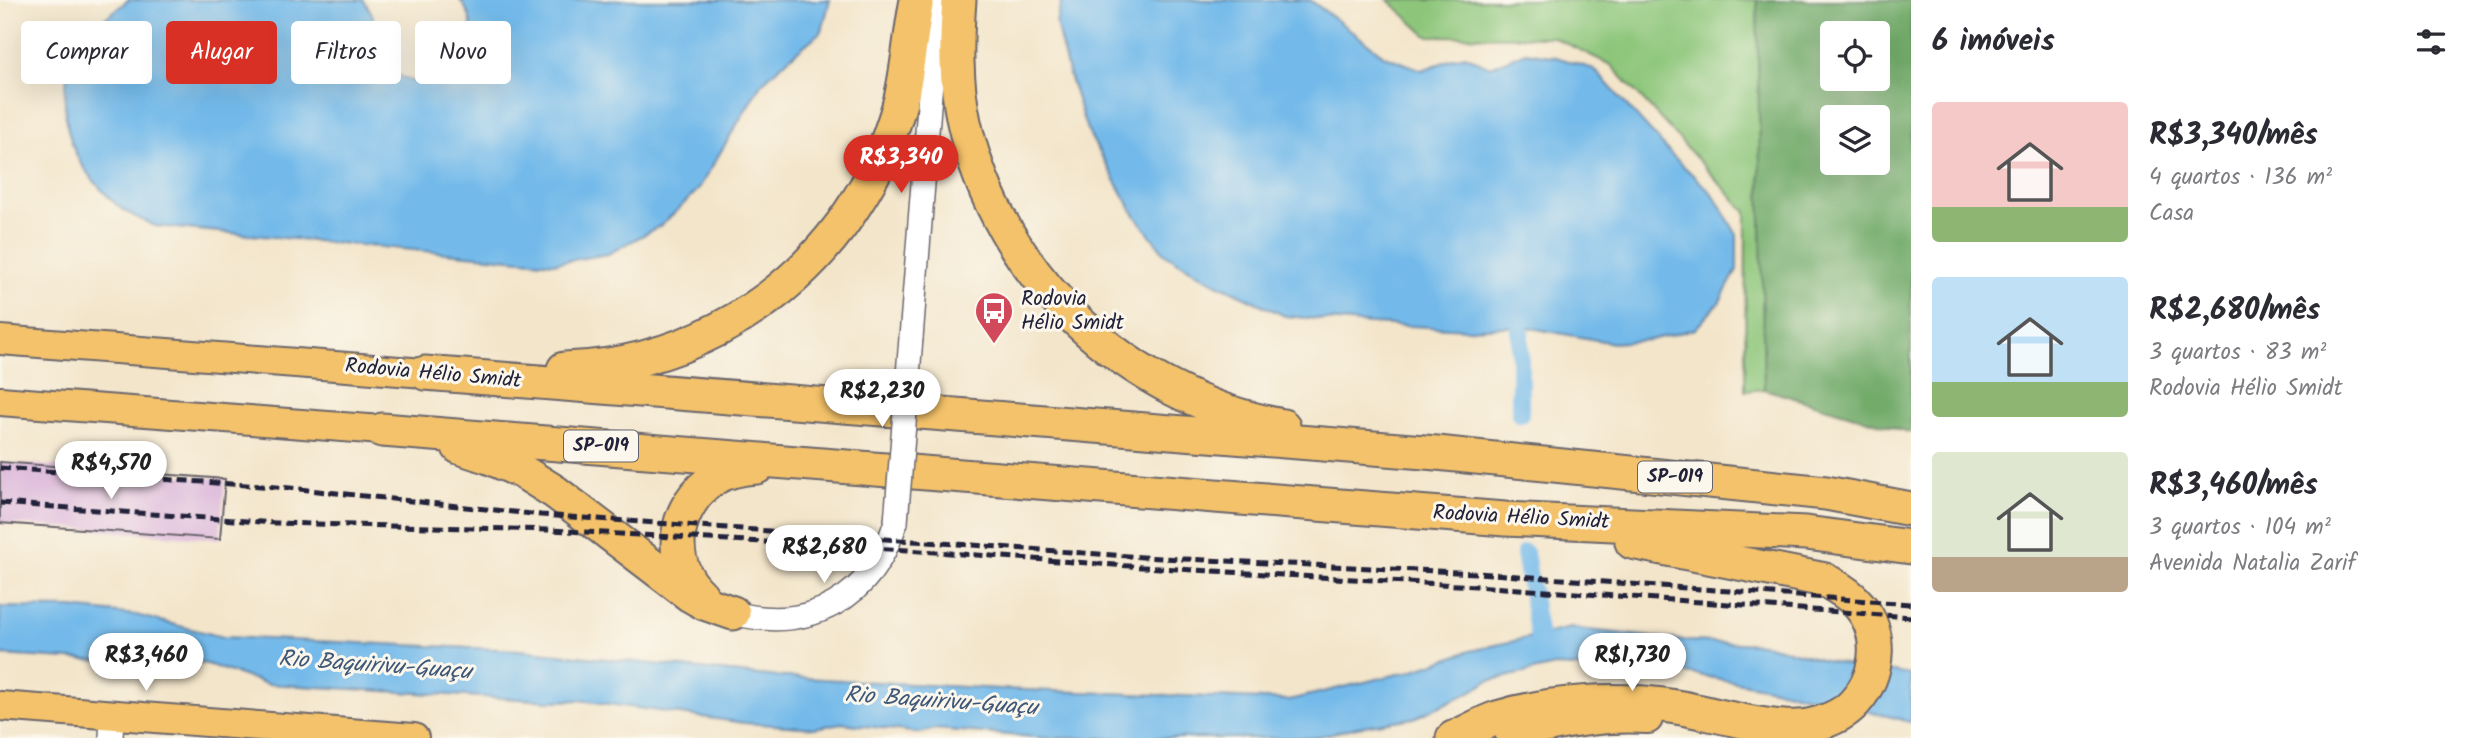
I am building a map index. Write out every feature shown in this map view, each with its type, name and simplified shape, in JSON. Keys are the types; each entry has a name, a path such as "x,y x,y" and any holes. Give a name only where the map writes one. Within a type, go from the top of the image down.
{"highway":[{"path":"425,373 582,369 630,362 677,348 731,324 780,290 823,249 858,201 885,148 903,91 917,0"},
{"path":"959,0 955,56 960,95 964,121 983,184 1013,244 1052,297 1099,342 1154,380 1213,407 1277,425 1437,453"},
{"name":"Rodovia Hélio Smidt","path":"425,373 1437,453 1826,493 1911,509"},
{"path":"382,430 454,446 523,472 555,492 690,595 733,613"},
{"name":"Rodovia Hélio Smidt","path":"382,430 1506,519 1806,533 1911,547"},
{"path":"733,613 705,599 696,591 684,572 677,539 688,505 705,485 728,472 741,468 821,463"},
{"path":"1453,738 1495,719 1532,710 1623,701 1674,707 1786,727 1811,725 1838,715 1854,704 1866,687 1874,666 1877,647 1869,621 1856,601 1825,580 1506,519"}],"main road":[{"name":"Rodovia Hélio Smidt","path":"0,340 425,373"},
{"name":"Rodovia Hélio Smidt","path":"0,401 382,430"},
{"path":"0,706 112,726 415,738"},
{"path":"1510,738 1551,725 1621,717 1680,721 1757,738"}],"street":[{"path":"733,613 754,618 795,618 816,613 852,592 880,561 890,542 896,522 933,55 935,0"},
{"path":"933,55 945,0"}],"green space":[{"path":"1388,0 1757,0 1764,389 1745,391 1746,212 1611,65 1553,37 1427,36"},
{"path":"1757,0 1911,0 1911,433 1764,389"}],"water":[{"path":"128,0 363,0 373,21 291,21 291,84 401,84 401,76 415,82 415,84 511,84 511,21 470,21 460,0 830,0 822,31 761,84 698,190 662,225 608,254 554,263 155,226 126,212 95,182 77,156 71,142 65,112 66,84 152,84 152,21 101,21"},
{"path":"1062,0 1310,0 1385,56 1422,70 1464,55 1490,67 1526,52 1556,57 1594,69 1672,155 1714,195 1737,235 1737,270 1719,303 1695,329 1650,340 1613,343 1520,326 1469,329 1285,316 1211,281 1165,254 1136,217 1087,130 1068,72 1056,23"},
{"name":"Rio Baquirivu-Guaçu","path":"0,607 72,608 136,615 223,637 520,650 769,676 1001,689 1289,700 1411,671 1470,651 1570,628 1688,641 1764,644 1832,662 1911,675 1911,722 1795,693 1693,674 1555,666 1488,681 1414,718 1357,727 1313,738 1046,738 935,729 920,733 842,723 815,728 744,723 580,700 552,701 267,684 207,664 160,657 120,662 0,655"}],"building":[{"path":"0,462 225,479 220,539 0,523"}],"waterway":[{"path":"1520,326 1520,414"},
{"path":"1525,553 1542,656"}],"railway":[{"path":"0,468 290,488 541,515 1142,557 1477,573 1911,604"},
{"path":"0,503 275,523 549,530 908,550 1911,617"}],"place":[{"name":"Rodovia Hélio Smidt","path":"994,345"}]}
